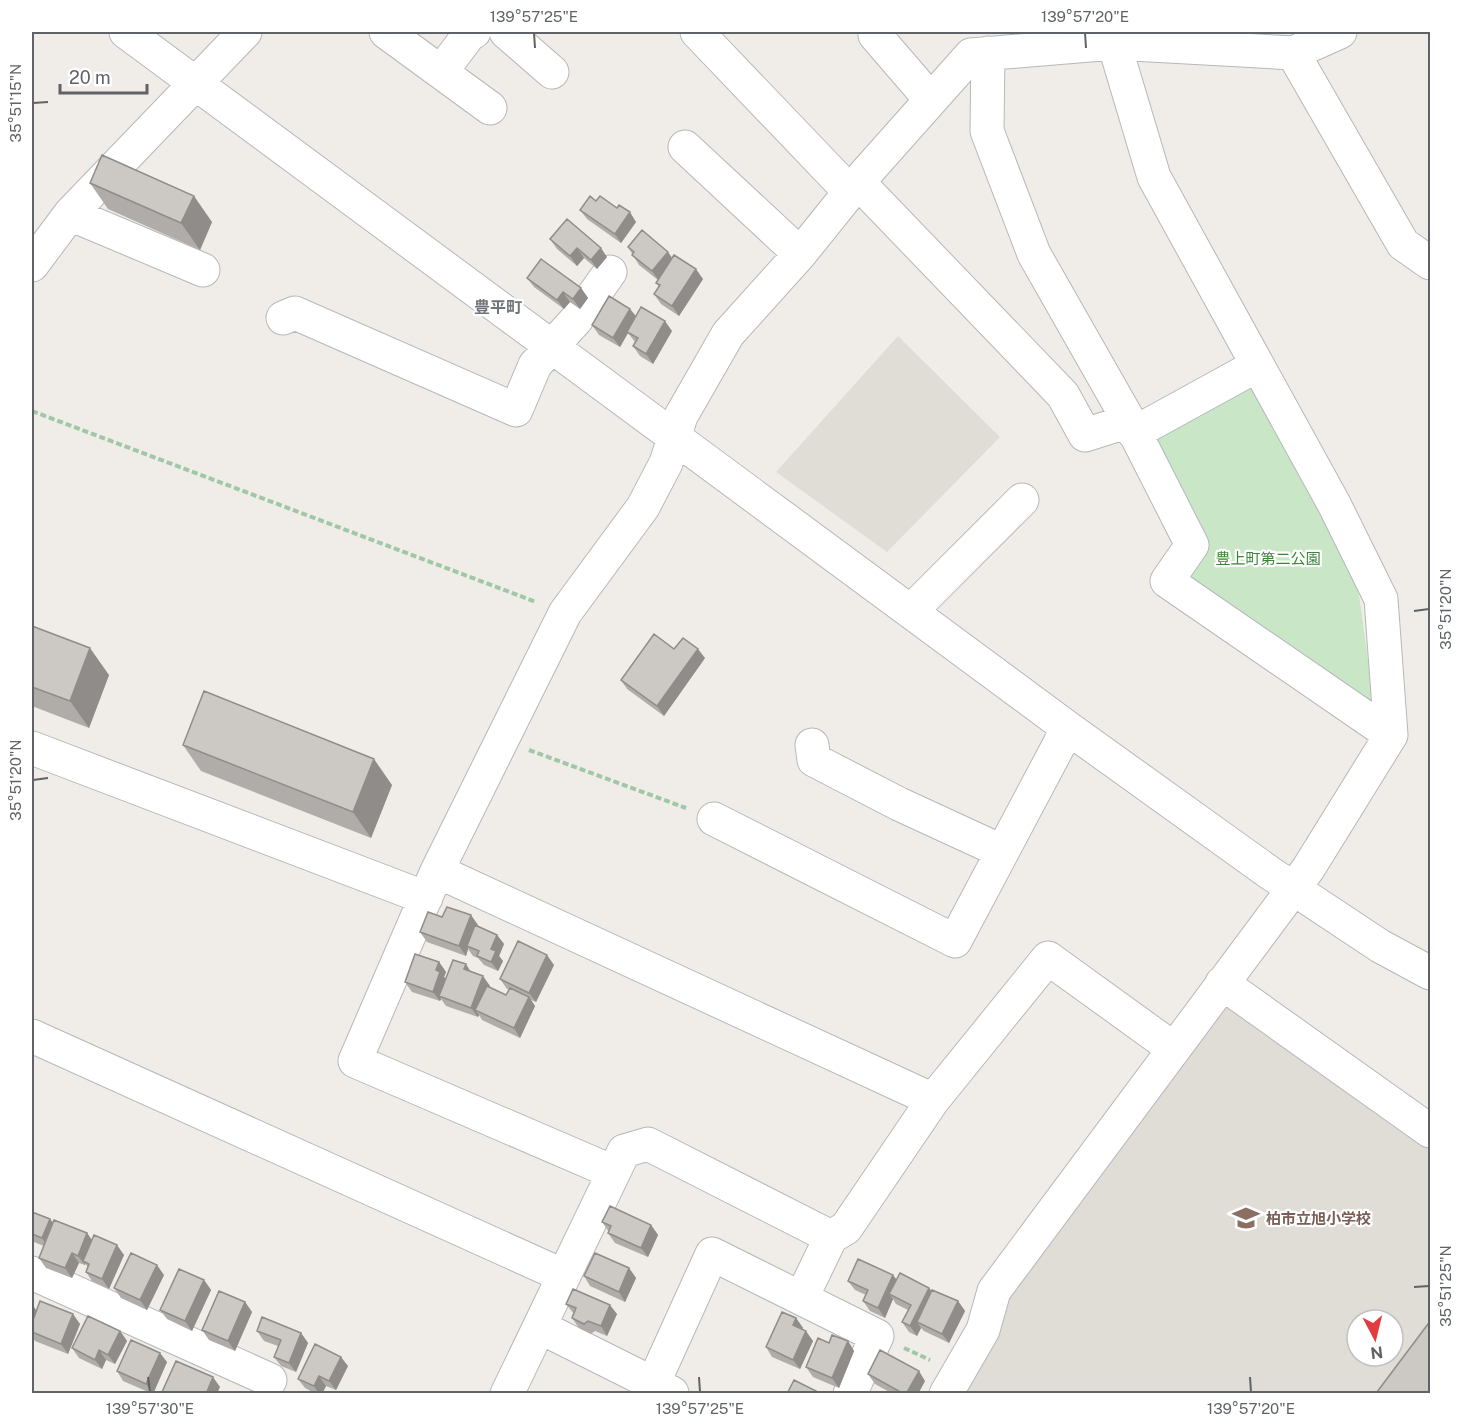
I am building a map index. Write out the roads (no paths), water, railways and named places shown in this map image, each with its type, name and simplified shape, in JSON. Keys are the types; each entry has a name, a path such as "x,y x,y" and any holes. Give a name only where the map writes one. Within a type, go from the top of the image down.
{"street":[{"path":"126,32 1068,728 1380,946 1431,973"},
{"path":"32,265 70,214 245,32"},
{"path":"386,32 489,108"},
{"path":"441,72 471,32 474,32"},
{"path":"506,32 552,72"},
{"path":"697,32 1063,395 1085,435 1132,427 1256,366"},
{"path":"880,32 875,35 931,100"},
{"path":"613,1172 355,1060 431,884 565,613 643,507 666,464 681,416 728,334 800,255 854,187 971,55 1113,38 1293,53 1340,32"},
{"path":"952,1383 983,1330 994,1291 1324,847 1391,735 1381,599 1334,504 1154,177 1113,38"},
{"path":"988,53 987,131 1034,254 1132,427 1192,544 1167,581 1391,735"},
{"path":"1293,53 1403,244 1431,263"},
{"path":"685,147 800,255"},
{"path":"70,214 203,270"},
{"path":"283,318 295,313 516,410 535,365 576,320 610,273"},
{"path":"911,611 1022,500"},
{"path":"714,819 955,941 1068,728"},
{"path":"812,745 814,760 898,804 1001,851"},
{"path":"32,748 431,884 933,1100"},
{"path":"1380,946 1431,995"},
{"path":"802,1297 831,1237 846,1228 933,1100 1048,958 1174,1049"},
{"path":"1222,983 1431,1131"},
{"path":"32,1036 564,1276"},
{"path":"507,1394 624,1151 648,1144 831,1237"},
{"path":"540,1327 663,1388 712,1254 877,1335 850,1394"},
{"path":"32,1273 270,1380"}],"place":[{"name":"柏市立旭小学校","path":"1246,1218"}],"district":[{"name":"豊平町","path":"498,307"}],"park label":[{"name":"豊上町第二公園","path":"1268,558"}]}
